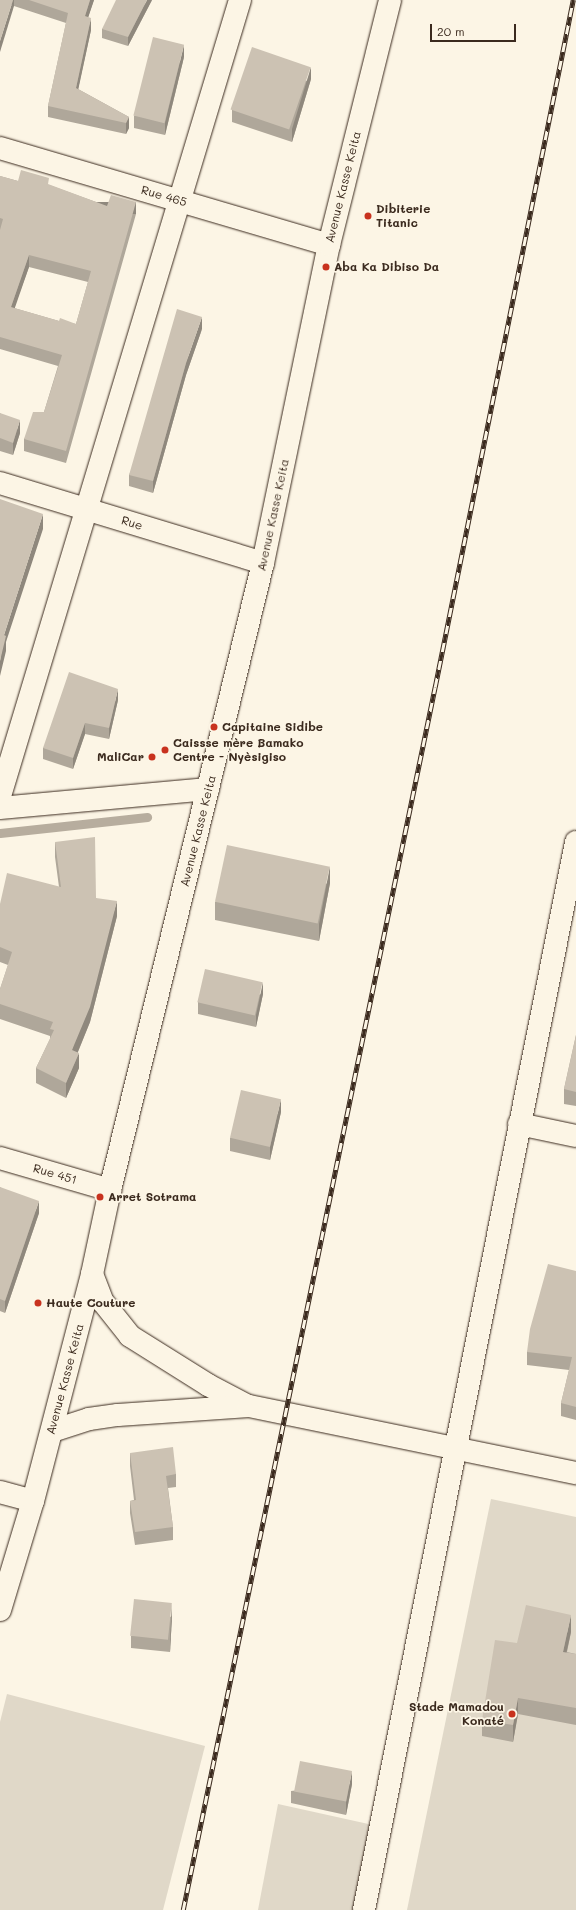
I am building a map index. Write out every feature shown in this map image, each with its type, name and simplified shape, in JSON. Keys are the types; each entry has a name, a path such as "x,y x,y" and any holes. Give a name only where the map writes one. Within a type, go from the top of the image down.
{"street":[{"path":"0,796 240,0"},
{"name":"Avenue Kasse Keita","path":"0,1610 33,1502 92,1274 110,1190 263,563 329,245 390,0"},
{"name":"Rue 465","path":"0,148 329,245"},
{"name":"Rue","path":"0,483 263,563"},
{"path":"0,808 208,789"},
{"path":"364,1910 576,842"},
{"path":"519,1124 576,1136"},
{"name":"Rue 451","path":"0,1158 110,1190"},
{"path":"92,1274 103,1302 130,1336 208,1385 249,1406 576,1473"},
{"path":"52,1431 88,1419 118,1415 249,1406"},
{"path":"0,1492 33,1502"}],"shaded area":[{"name":"Stade Mamadou Konaté","path":"491,1499 576,1517 576,1910 407,1910"},
{"path":"7,1694 205,1746 163,1910 0,1910 0,1722"},
{"path":"278,1804 373,1825 357,1910 258,1910"}],"building":[{"path":"0,0 13,0 0,41"},
{"path":"29,0 90,0 85,16 91,18 76,88 129,117 126,123 48,106 68,13"},
{"path":"116,0 147,0 128,37 102,29"},
{"path":"153,37 184,45 164,123 133,116"},
{"path":"252,47 311,67 289,130 231,109"},
{"path":"21,170 49,178 48,184 107,206 111,195 136,202 66,451 24,439 33,412 44,412 62,355 0,337 0,230 3,219 0,218 0,176 18,181","holes":["29,255 91,271 76,324 60,318 59,321 11,307"]},
{"path":"177,309 202,317 186,363 153,481 129,475"},
{"path":"0,413 20,420 13,443 0,438"},
{"path":"0,499 43,514 4,635 6,636 0,661"},
{"path":"69,672 118,689 109,728 85,723 73,758 43,748"},
{"path":"95,837 96,898 117,901 90,1007 72,1050 79,1053 66,1083 36,1068 54,1030 50,1029 53,1022 0,1004 0,989 12,952 0,947 0,904 7,873 61,887 55,842"},
{"path":"227,845 330,867 318,924 215,902"},
{"path":"205,969 262,982 255,1015 197,1002"},
{"path":"576,1035 576,1092 564,1089"},
{"path":"241,1090 281,1099 270,1147 230,1138"},
{"path":"0,1187 39,1201 5,1301 0,1299"},
{"path":"548,1264 576,1271 576,1407 561,1403 572,1357 527,1352 530,1329"},
{"path":"173,1447 176,1474 166,1476 173,1527 135,1532 130,1501 136,1500 130,1453"},
{"path":"134,1599 172,1603 168,1640 130,1636"},
{"path":"526,1605 571,1615 563,1652 576,1654 576,1708 518,1698 513,1725 482,1720 495,1640 517,1643"},
{"path":"300,1761 352,1771 346,1802 294,1791"}],"waterway":[{"path":"0,833 147,817"}],"railway":[{"path":"183,1910 435,687 573,0"}],"place":[{"name":"Dibiterie Titanic","path":"368,216"},
{"name":"Aba Ka Dibiso Da","path":"326,267"},
{"name":"Capitaine Sidibe","path":"214,727"},
{"name":"Caissse mère Bamako Centre - Nyèsigiso","path":"165,750"},
{"name":"MaliCar","path":"152,757"},
{"name":"Arret Sotrama","path":"100,1197"},
{"name":"Haute Couture","path":"38,1303"},
{"name":"Stade Mamadou Konaté","path":"512,1714"}]}
